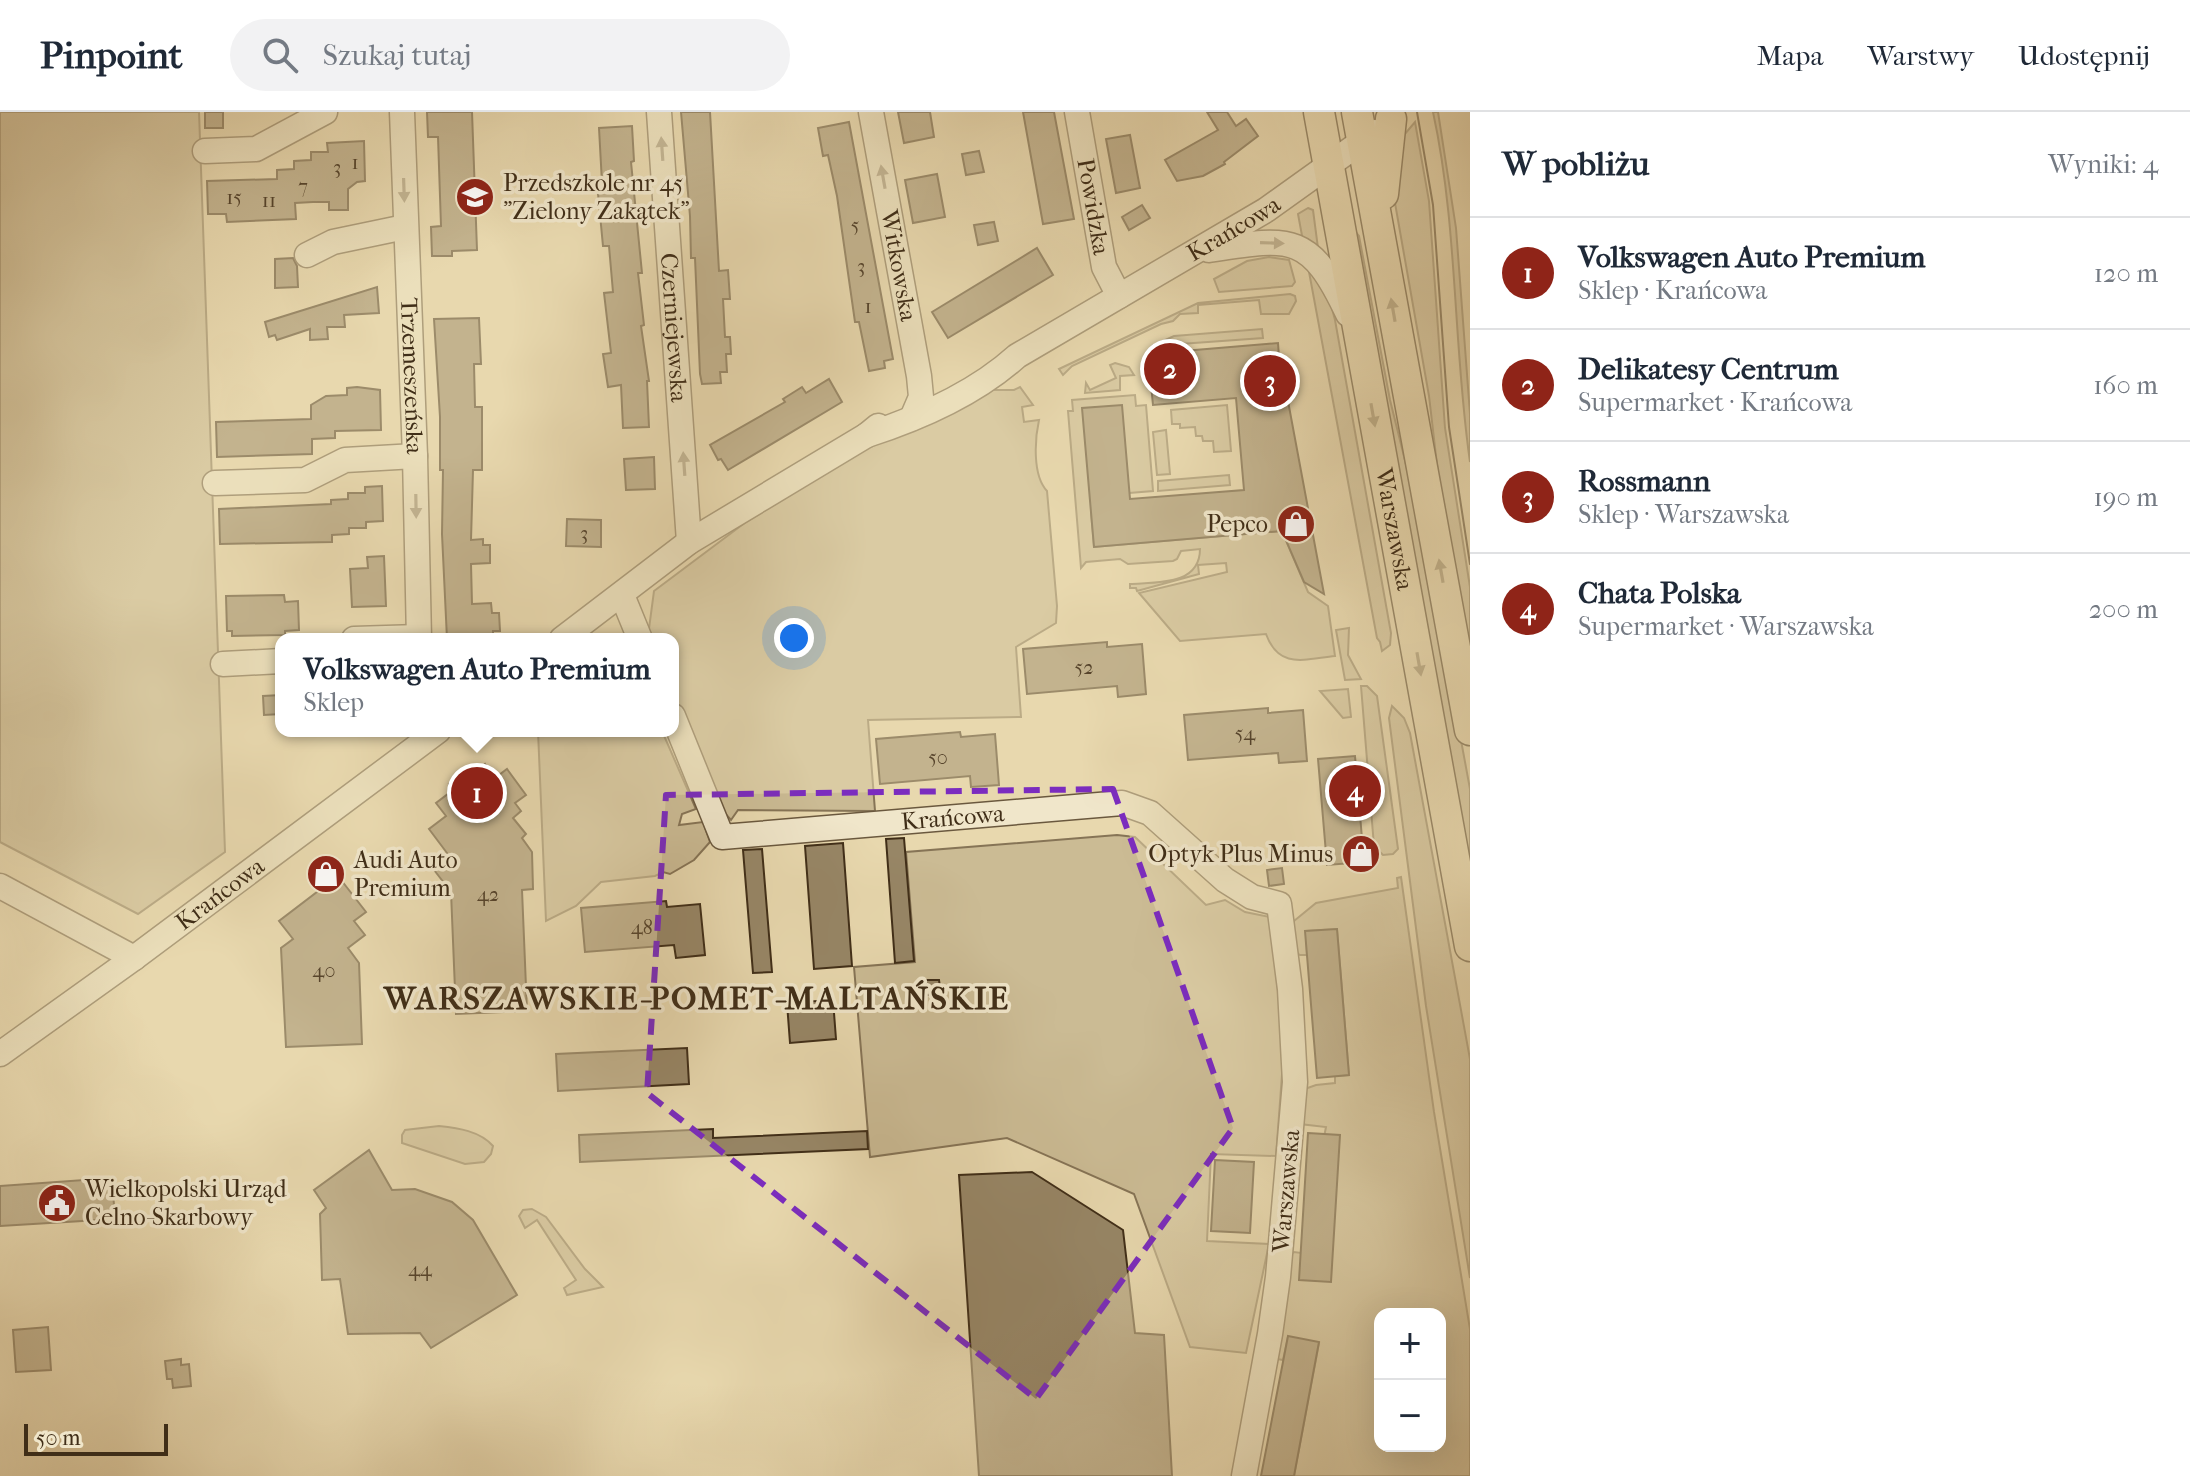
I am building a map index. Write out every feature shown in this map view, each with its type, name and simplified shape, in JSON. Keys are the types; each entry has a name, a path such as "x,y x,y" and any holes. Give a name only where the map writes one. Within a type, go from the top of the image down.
{"main road":[{"name":"Warszawska","path":"1319,112 1327,167 1348,226 1359,338 1470,946"},
{"path":"1338,112 1363,142"},
{"name":"Warszawska","path":"1357,112 1470,730"},
{"path":"1383,256 1383,186 1396,116"},
{"path":"1348,226 1383,256"}],"street":[{"path":"205,151 256,149 325,112"},
{"name":"Trzemeszeńska","path":"402,112 419,633"},
{"name":"Czerniejewska","path":"659,112 689,542"},
{"name":"Witkowska","path":"871,112 916,407"},
{"name":"Powidzka","path":"1077,112 1104,267 1119,296"},
{"name":"Krańcowa","path":"570,633 689,542 760,497 867,435 891,415 991,379 1017,356 1266,210 1396,116"},
{"path":"307,255 333,242 405,227"},
{"path":"1195,252 1263,242 1280,242 1297,247 1314,258 1331,277 1359,338"},
{"path":"215,483 305,480 345,460 415,456"},
{"path":"622,595 638,633"},
{"path":"223,664 275,661"},
{"name":"Krańcowa","path":"679,731 722,837 1122,803 1150,813 1225,880 1252,897 1279,904"},
{"name":"Krańcowa","path":"0,1054 429,737"},
{"path":"0,886 134,958"},
{"name":"Warszawska","path":"1244,1476 1278,1277 1295,1082 1290,989 1279,904"}],"highlighted area":[{"path":"1113,789 1233,1128 1036,1399 647,1093 666,795"}],"shaded area":[{"path":"0,112 199,112 225,852 138,914 0,842"},
{"path":"1433,112 1438,112 1456,228 1470,414 1470,462 1447,199"},
{"path":"1415,122 1429,201 1445,428 1470,587 1470,677 1447,550 1429,396 1392,186 1404,135"},
{"path":"1308,208 1313,210 1318,248 1303,241 1298,214"},
{"path":"1355,231 1359,236 1390,400 1422,529 1470,789 1470,894"},
{"path":"1269,257 1289,260 1295,282 1292,286 1219,292 1214,279 1247,261"},
{"path":"1307,261 1329,297 1335,320 1391,633 1390,645 1382,651 1377,638"},
{"path":"1295,296 1296,301 1289,314 1261,314 1259,300 1198,305 1198,313 1180,314 1173,321 1072,366 1063,375 1059,369 1198,303"},
{"path":"1262,329 1263,338 1152,346 1174,336"},
{"path":"1115,363 1129,367 1134,375 1120,376 1120,390 1085,393 1086,383 1090,390 1116,378 1110,365"},
{"path":"992,384 995,390 1020,387 1033,405 1022,407 1024,422 1039,420 1037,466 1047,491 1056,623 1016,647 1021,717 868,720 875,811 738,810 731,820 722,810 679,709 679,633 648,633 654,591 746,522 906,424"},
{"path":"1135,395 1136,406 1146,405 1153,491 1129,493 1091,512 1094,547 1282,531 1308,592 1328,606 1335,656 1303,660 1286,658 1271,645 1266,634 1180,641 1139,593 1227,572 1226,563 1198,565 1199,574 1137,591 1130,588 1130,584 1164,582 1185,576 1198,561 1200,549 1181,551 1173,561 1128,564 1120,559 1086,562 1081,568 1068,411 1073,411 1072,400"},
{"path":"1227,405 1231,451 1214,452 1213,441 1203,441 1202,436 1196,436 1195,427 1180,428 1180,424 1172,424 1171,410"},
{"path":"1166,430 1170,474 1157,475 1153,432"},
{"path":"1229,475 1230,485 1158,491 1158,481"},
{"path":"1349,628 1348,655 1361,679 1345,680 1336,630"},
{"path":"1361,686 1367,686 1377,696 1398,849 1393,854 1383,855 1374,846"},
{"path":"1348,689 1351,717 1343,718 1320,691"},
{"path":"1392,706 1404,718 1410,733 1470,1059 1470,1278 1426,1006 1389,718"},
{"path":"538,737 665,737 696,809 682,814 679,825 703,822 710,842 694,860 670,874 663,872 655,876 601,882 576,906 546,921"},
{"path":"1117,835 1135,837 1206,905 1225,900 1245,912 1270,917 1284,1047 1276,1156 1211,1154 1207,1241 1269,1244 1246,1353 1190,1347 1134,1194 1007,1138 870,1157 854,967 915,962 906,852"},
{"path":"1401,877 1434,1112 1470,1329 1470,1476 1294,1476 1319,1343 1288,1337 1283,1360 1277,1359 1289,1256 1294,1252 1301,1253 1326,1127 1300,1124 1302,1090 1335,1083 1335,1076 1349,1075 1337,929 1306,931 1307,955 1294,951 1292,932 1294,921 1316,903 1398,888 1397,878"},
{"path":"439,1126 461,1129 482,1137 493,1146 491,1154 484,1162 465,1164 402,1143 405,1130"},
{"path":"532,1209 546,1217 585,1269 603,1287 567,1295 564,1288 576,1280 537,1220 525,1228 519,1216 523,1210"}],"building":[{"path":"205,112 223,112 223,128 205,128"},
{"path":"427,112 472,112 477,250 452,251 452,256 432,256 431,227 441,226 438,137 428,137"},
{"path":"681,112 710,112 719,271 728,270 730,299 723,299 725,337 730,337 731,354 726,354 727,372 720,372 721,383 702,384 700,374 695,258 691,258"},
{"path":"898,112 930,112 934,137 904,143"},
{"path":"1023,112 1054,112 1074,219 1043,224"},
{"path":"1207,112 1227,112 1236,126 1246,119 1258,136 1225,164 1203,176 1177,181 1165,160 1218,130"},
{"path":"849,122 893,359 884,361 885,368 869,371 859,322 855,322 837,196 828,155 823,156 818,128"},
{"path":"632,126 634,161 631,162 642,273 638,273 649,381 649,427 623,428 621,385 608,387 603,354 611,353 604,293 613,292 609,246 603,246 597,183 602,183 599,128"},
{"path":"1130,135 1140,188 1116,193 1106,139"},
{"path":"364,141 365,181 357,182 348,189 348,210 329,210 329,202 313,202 295,203 296,219 227,222 226,214 208,214 207,181 277,179 277,170 294,169 294,161 311,160 311,152 328,152 327,143"},
{"path":"979,151 984,172 966,175 962,154"},
{"path":"937,174 945,217 913,223 905,180"},
{"path":"1142,205 1150,218 1129,230 1122,217"},
{"path":"994,222 998,241 978,245 974,225"},
{"path":"1037,248 1053,275 948,338 932,312"},
{"path":"293,258 297,266 298,287 275,288 275,259"},
{"path":"377,287 379,313 344,315 345,327 327,327 328,339 310,340 310,329 277,340 275,335 269,337 265,322"},
{"path":"479,318 481,364 474,364 475,407 482,407 482,470 473,470 471,540 483,539 483,545 490,545 490,563 471,564 472,604 491,603 492,613 499,613 500,631 493,633 447,633 442,534 443,470 440,470 434,319"},
{"path":"1278,343 1281,385 1285,385 1324,594 1304,582 1282,531 1094,547 1082,408 1122,405 1130,499 1244,490 1236,398 1153,405 1148,354"},
{"path":"829,379 842,402 728,470 721,459 718,460 710,445 785,402 783,399 802,387 806,393"},
{"path":"347,388 380,390 381,430 335,431 335,438 312,439 312,454 217,457 216,422 311,419 311,405 326,396 347,395"},
{"path":"654,457 655,489 626,490 624,459"},
{"path":"382,486 383,521 366,522 366,528 349,528 349,534 332,535 332,542 220,544 219,509 331,504 331,500 348,499 348,493 365,493 365,487"},
{"path":"567,519 601,520 601,547 566,546"},
{"path":"384,556 386,606 352,607 350,569 368,568 367,557"},
{"path":"284,595 285,602 298,601 299,630 275,635 232,636 232,631 227,631 226,596"},
{"path":"1107,642 1107,647 1142,644 1146,694 1118,697 1117,686 1027,694 1023,649"},
{"path":"275,695 275,714 264,715 263,696"},
{"path":"1268,708 1268,713 1303,710 1307,761 1279,763 1278,753 1188,760 1184,715"},
{"path":"960,732 961,737 995,734 999,785 971,787 970,776 880,784 876,739"},
{"path":"1355,756 1364,862 1327,865 1318,759"},
{"path":"485,764 495,778 507,769 526,795 515,803 521,811 513,818 526,834 522,838 532,852 533,889 522,890 527,1011 456,1014 451,892 431,866 447,853 429,829 446,816 436,803 453,790 449,784 464,772 469,777"},
{"path":"904,838 914,961 895,963 886,839"},
{"path":"843,843 852,966 814,969 805,846"},
{"path":"762,849 772,972 753,973 743,850"},
{"path":"1282,868 1284,884 1269,886 1267,870"},
{"path":"338,876 366,912 354,921 365,935 348,948 359,963 362,1044 286,1047 281,948 293,939 279,921"},
{"path":"666,901 667,907 700,904 705,955 676,958 674,945 585,952 581,908"},
{"path":"1337,929 1349,1075 1317,1078 1305,931"},
{"path":"925,980 939,980 941,994 925,995"},
{"path":"833,1000 836,1039 790,1043 787,1003"},
{"path":"687,1048 689,1084 558,1091 556,1054"},
{"path":"713,1129 713,1138 867,1131 868,1149 580,1162 579,1135"},
{"path":"1308,1133 1340,1135 1331,1282 1299,1280"},
{"path":"369,1150 392,1190 415,1189 452,1202 473,1220 517,1295 431,1348 420,1333 348,1334 340,1279 322,1280 320,1214 326,1208 314,1190"},
{"path":"1215,1160 1254,1162 1250,1233 1211,1231"},
{"path":"1032,1172 1123,1230 1135,1333 1164,1335 1172,1476 979,1476 959,1175"},
{"name":"Wielkopolski Urząd Celno-Skarbowy","path":"112,1178 115,1219 0,1226 0,1186"},
{"path":"48,1327 51,1370 16,1372 13,1330"},
{"path":"1288,1336 1319,1342 1294,1476 1261,1476"},
{"path":"181,1359 181,1365 189,1364 191,1386 173,1388 172,1379 167,1379 165,1361"}],"tram line":[{"path":"1417,112 1433,205 1449,427 1470,564"}],"place":[{"name":"Przedszkole nr 45 \"Zielony Zakątek\"","path":"475,197"},
{"name":"Delikatesy Centrum","path":"1170,369"},
{"name":"Rossmann","path":"1270,381"},
{"name":"Pepco","path":"1296,524"},
{"name":"Chata Polska","path":"1355,791"},
{"name":"Volkswagen Auto Premium","path":"477,793"},
{"name":"Optyk Plus Minus","path":"1361,854"},
{"name":"Audi Auto Premium","path":"326,874"},
{"name":"Wielkopolski Urząd Celno-Skarbowy","path":"57,1203"}],"district":[{"name":"WARSZAWSKIE-POMET-MALTAŃSKIE","path":"697,998"}]}
